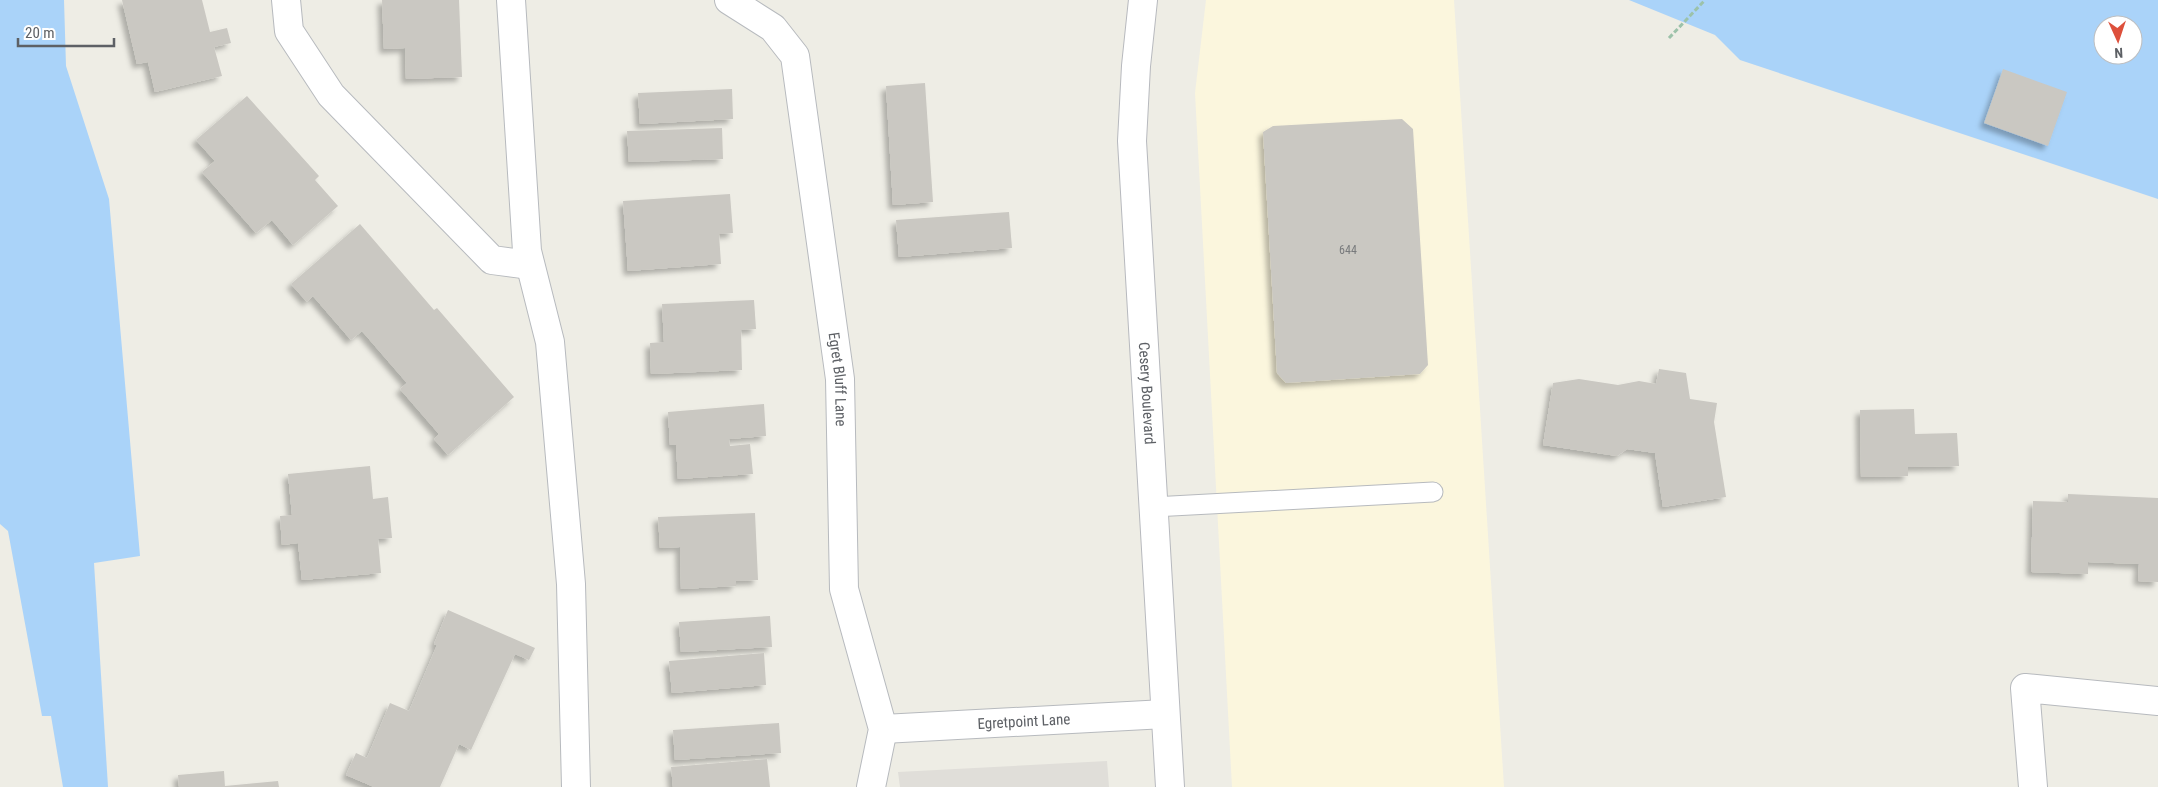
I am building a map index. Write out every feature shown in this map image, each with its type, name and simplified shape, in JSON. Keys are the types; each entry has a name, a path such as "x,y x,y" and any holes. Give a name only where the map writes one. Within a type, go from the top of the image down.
{"street":[{"path":"286,0 289,31 331,96 492,260 530,265"},
{"path":"511,0 527,251 550,342 571,584 576,787"},
{"name":"Egret Bluff Lane","path":"728,0 773,28 795,56 840,379 844,589 882,729 871,787"},
{"name":"Cesery Boulevard","path":"1143,0 1136,66 1132,141 1170,787"},
{"path":"2033,787 2025,688 2158,701"},
{"name":"Egretpoint Lane","path":"882,729 1166,714"}],"lane":[{"path":"1153,507 1433,492"}],"path":[{"path":"1669,38 1705,0"}],"shaded area":[{"path":"1206,0 1454,0 1504,787 1232,787 1195,93"},
{"path":"1107,761 1109,787 900,787 898,772"}],"water":[{"path":"0,0 64,0 66,66 109,199 140,556 94,563 108,787 63,787 51,716 42,716 8,531 0,524"},
{"path":"1629,0 2158,0 2158,199 1740,60 1715,35"}],"building":[{"path":"122,0 202,0 210,32 227,28 231,43 214,47 222,76 155,92 148,62 137,64"},
{"path":"382,0 459,0 462,77 406,79 405,48 384,49"},
{"path":"2003,69 2067,92 2048,146 1984,123"},
{"path":"925,83 933,202 893,205 886,86"},
{"path":"732,89 733,119 640,124 638,93"},
{"path":"247,96 319,176 315,180 338,206 293,245 272,220 256,233 202,172 215,161 196,140"},
{"path":"1402,119 1413,129 1428,365 1420,374 1286,383 1277,373 1263,132 1273,126"},
{"path":"722,128 723,159 629,162 627,131"},
{"path":"730,194 733,233 719,234 721,264 628,271 623,201"},
{"path":"1009,212 1012,248 899,257 896,220"},
{"path":"360,224 434,310 437,308 514,397 448,455 434,439 439,434 400,389 407,383 362,331 351,340 313,296 307,302 291,284"},
{"path":"754,300 756,329 741,330 742,370 651,374 650,343 664,342 662,304"},
{"path":"1659,369 1686,373 1690,399 1717,403 1714,422 1726,497 1663,507 1655,453 1627,449 1617,456 1543,445 1553,383 1579,379 1618,385 1639,381 1656,384"},
{"path":"764,404 766,436 729,439 730,446 750,444 753,474 678,479 676,445 670,445 668,412"},
{"path":"1914,409 1915,434 1957,433 1959,466 1908,467 1908,476 1861,477 1860,410"},
{"path":"370,466 373,499 388,497 392,538 378,539 381,573 302,580 298,543 282,545 280,516 292,515 288,474"},
{"path":"2068,494 2158,498 2158,582 2138,581 2139,564 2088,562 2088,574 2031,572 2033,501 2068,502"},
{"path":"755,513 758,580 736,581 736,586 681,589 680,547 660,548 658,517"},
{"path":"448,610 535,648 529,660 515,654 471,750 459,744 440,787 374,787 346,775 356,753 367,758 390,703 409,711 437,645 434,644"},
{"path":"770,616 772,647 681,652 679,622"},
{"path":"764,653 766,685 672,693 669,661"},
{"path":"779,723 781,753 675,760 673,730"},
{"path":"767,759 770,787 673,787 671,767"},
{"path":"224,771 225,787 179,787 178,775"},
{"path":"278,781 279,787 225,787 225,786"}]}
